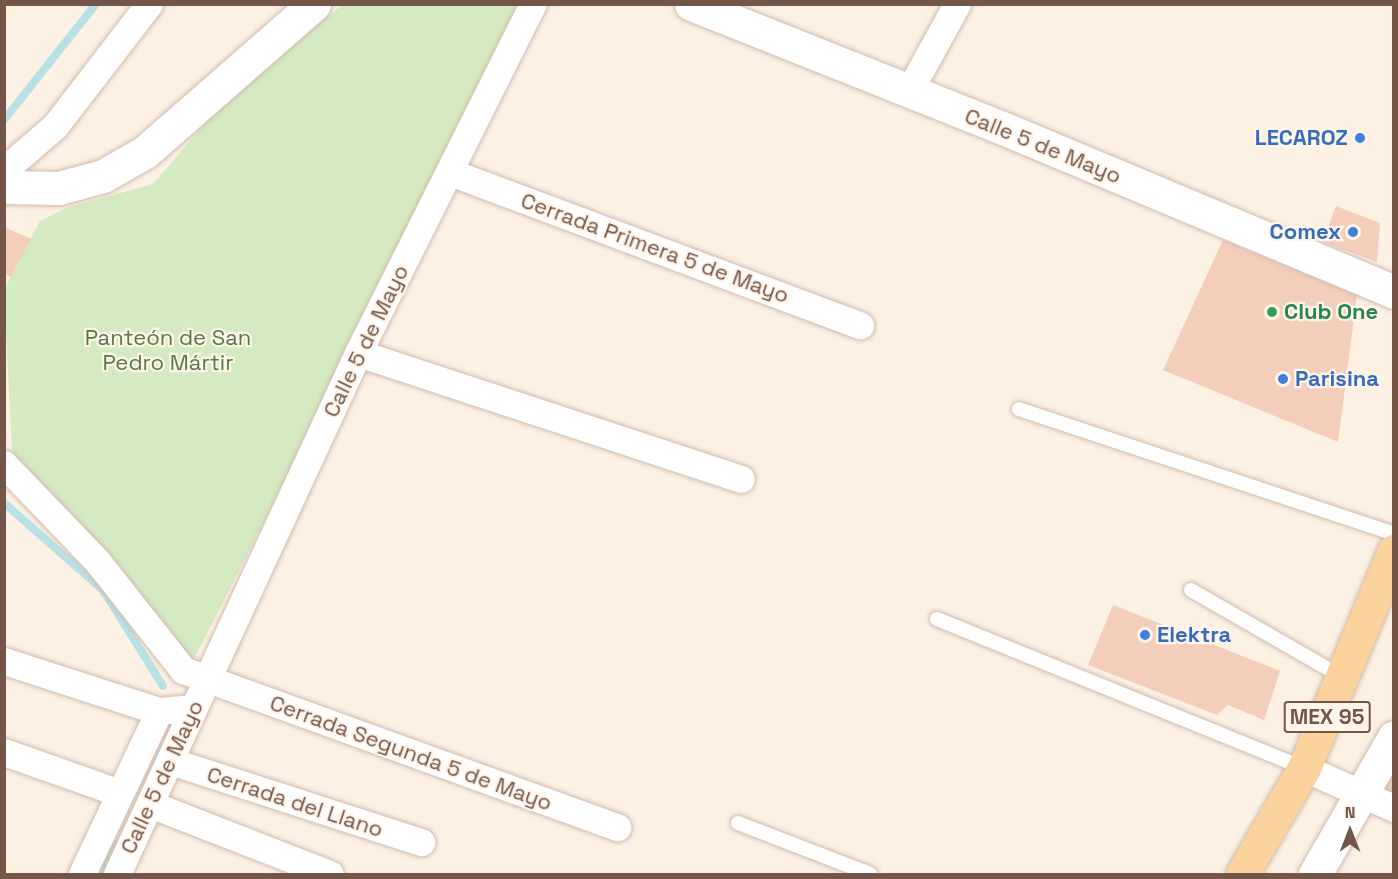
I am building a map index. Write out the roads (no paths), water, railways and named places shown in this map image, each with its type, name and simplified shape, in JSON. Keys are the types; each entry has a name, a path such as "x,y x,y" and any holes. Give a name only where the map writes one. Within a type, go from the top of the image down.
{"main road":[{"name":"MEX 95","path":"1242,874 1304,768 1344,678 1394,551"}],"street":[{"path":"9,182 149,4"},
{"path":"9,182 59,188 103,176 145,152 314,4"},
{"name":"Calle 5 de Mayo","path":"117,874 358,353 533,4"},
{"name":"Calle 5 de Mayo","path":"691,4 909,91 1394,292"},
{"path":"909,91 957,4"},
{"name":"Cerrada Primera 5 de Mayo","path":"450,172 860,325"},
{"path":"358,353 741,479"},
{"name":"Calle 5 de Mayo","path":"4,464 97,561 183,670 206,680"},
{"path":"4,661 159,711 194,708"},
{"name":"Cerrada Segunda 5 de Mayo","path":"206,680 616,827"},
{"path":"82,874 159,711"},
{"path":"1315,874 1394,737"},
{"path":"4,752 120,793"},
{"name":"Cerrada del Llano","path":"170,761 421,842"},
{"path":"1304,768 1360,795 1394,808"},
{"path":"150,804 330,874"}],"lane":[{"path":"1019,409 1394,534"},
{"path":"1191,590 1344,678"},
{"path":"937,619 1304,768"},
{"path":"738,823 870,874"}],"waterway":[{"path":"4,120 96,4"},
{"path":"4,503 103,590 163,686"},
{"path":"101,874 116,844"}],"place":[{"name":"LECAROZ","path":"1360,138"},
{"name":"Comex","path":"1353,232"},
{"name":"Club One","path":"1272,312"},
{"name":"Parisina","path":"1283,379"},
{"name":"Elektra","path":"1145,635"}],"park label":[{"name":"Panteón de San Pedro Mártir","path":"168,350"}]}
